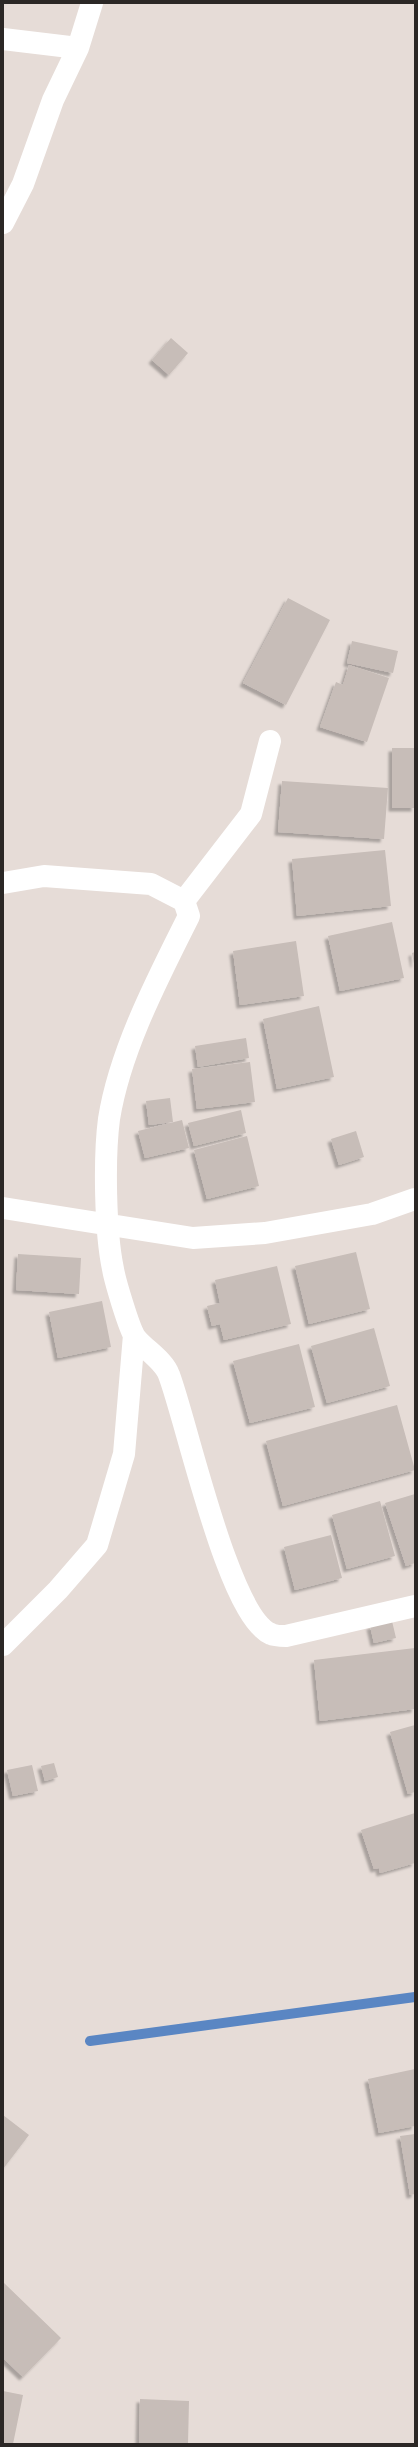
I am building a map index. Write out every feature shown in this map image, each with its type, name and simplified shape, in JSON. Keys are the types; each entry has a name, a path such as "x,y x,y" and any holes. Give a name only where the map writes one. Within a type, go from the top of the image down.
{"street":[{"path":"3,223 23,184 54,100 78,48 92,3"},
{"path":"3,39 78,48"},
{"path":"184,900 251,814 270,741"},
{"path":"3,883 44,876 151,884 184,900 189,916 144,1011 121,1072 109,1119 107,1171 108,1226 113,1269 134,1335 124,1454 97,1545 58,1590 3,1645"},
{"path":"3,1208 108,1226 193,1238 265,1233 372,1214 415,1199"},
{"path":"134,1335 168,1372 213,1528 241,1596 258,1623 270,1634 286,1636 415,1606"}],"building":[{"path":"171,338 188,353 169,375 152,360"},
{"path":"288,598 330,620 286,705 243,683"},
{"path":"352,641 398,651 393,673 347,663"},
{"path":"349,665 389,678 367,742 320,727 336,682 343,685"},
{"path":"392,748 414,748 415,808 392,808"},
{"path":"282,781 388,788 384,839 278,832"},
{"path":"385,850 391,906 297,916 292,859"},
{"path":"392,922 404,978 340,991 328,936"},
{"path":"296,941 304,996 240,1005 233,951"},
{"path":"415,952 415,964 414,964 412,953"},
{"path":"319,1006 334,1077 277,1089 263,1019"},
{"path":"246,1038 249,1058 198,1067 195,1046"},
{"path":"250,1062 255,1102 197,1109 192,1069"},
{"path":"170,1098 173,1122 149,1125 146,1101"},
{"path":"241,1110 246,1133 194,1146 188,1123"},
{"path":"182,1120 189,1148 145,1158 138,1131"},
{"path":"356,1131 364,1157 339,1165 331,1139"},
{"path":"247,1136 259,1186 207,1199 194,1150"},
{"path":"356,1252 370,1309 309,1324 295,1266"},
{"path":"18,1254 81,1258 79,1294 16,1290"},
{"path":"277,1266 291,1324 224,1340 220,1324 212,1326 207,1306 220,1303 215,1280"},
{"path":"102,1301 111,1347 58,1358 49,1312"},
{"path":"374,1328 390,1386 327,1403 311,1346"},
{"path":"299,1344 315,1407 250,1423 233,1361"},
{"path":"397,1405 415,1470 283,1506 266,1441"},
{"path":"415,1494 415,1563 406,1566 385,1503"},
{"path":"380,1501 395,1556 347,1569 332,1515"},
{"path":"331,1535 342,1578 295,1590 284,1547"},
{"path":"392,1621 396,1638 374,1643 370,1626"},
{"path":"415,1648 415,1709 320,1721 314,1660"},
{"path":"415,1725 415,1792 408,1794 390,1732"},
{"path":"54,1763 58,1777 45,1781 41,1766"},
{"path":"32,1765 38,1791 13,1796 7,1770"},
{"path":"415,1813 415,1863 380,1873 379,1868 374,1869 361,1830"},
{"path":"415,2069 415,2126 379,2133 368,2079"},
{"path":"3,2115 29,2135 3,2169"},
{"path":"415,2134 415,2194 410,2195 400,2136"},
{"path":"3,2282 61,2338 23,2377 3,2358"},
{"path":"3,2391 23,2395 13,2444 3,2444"},
{"path":"140,2399 189,2401 188,2444 139,2444"}],"waterway":[{"path":"90,2041 415,1997"}]}
